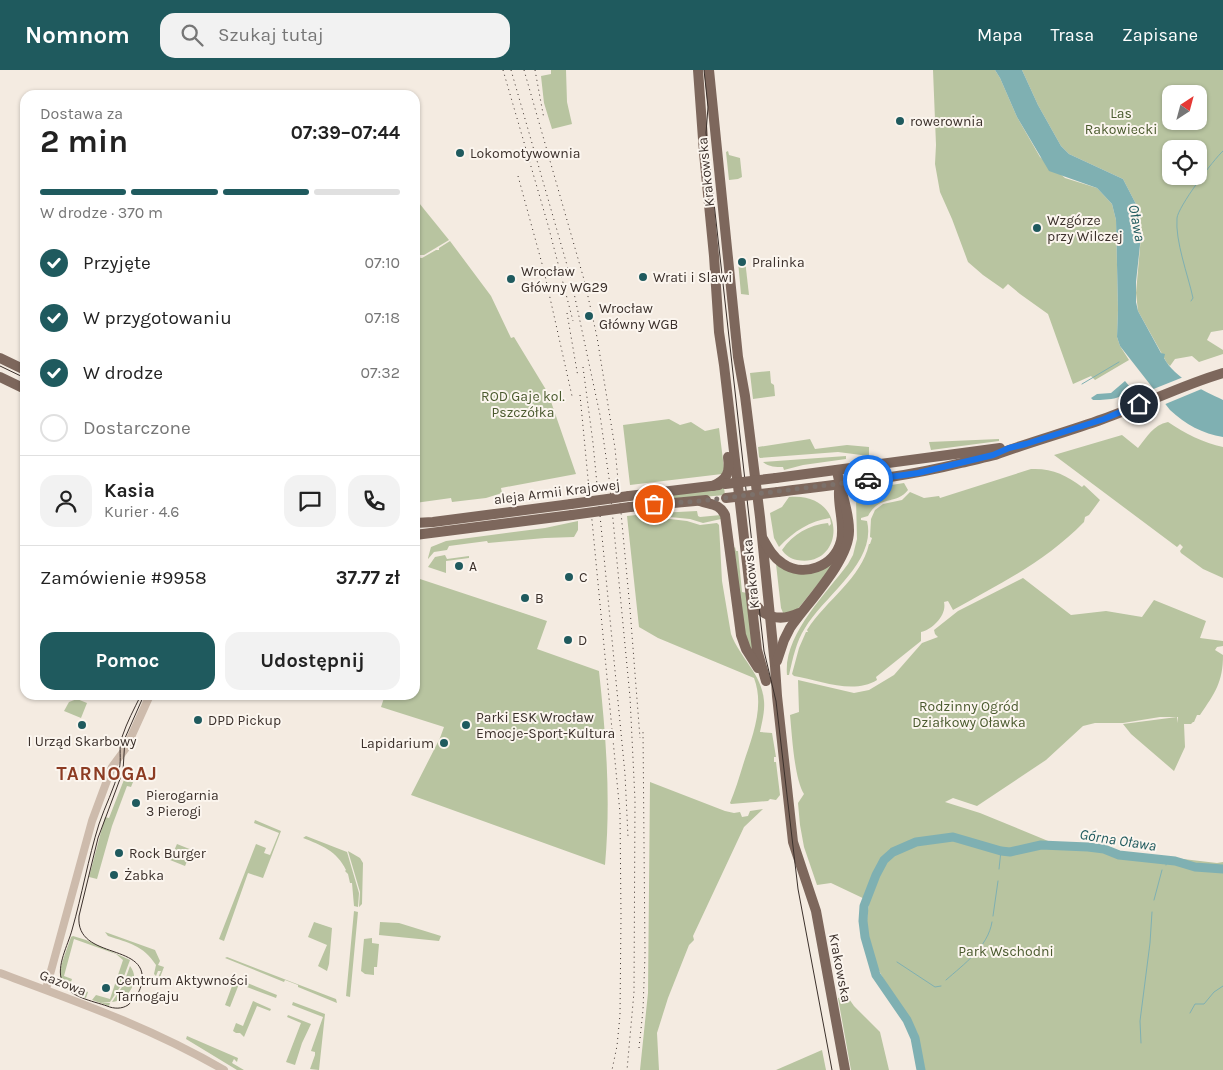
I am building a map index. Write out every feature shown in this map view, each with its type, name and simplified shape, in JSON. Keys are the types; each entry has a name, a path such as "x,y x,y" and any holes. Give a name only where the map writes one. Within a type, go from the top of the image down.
{"main road":[{"name":"Krakowska","path":"698,70 719,332 758,658 766,681"},
{"name":"Krakowska","path":"709,70 738,363 745,396 793,842 816,911 845,1070"},
{"path":"719,332 717,356 729,469 724,482"},
{"path":"0,358 20,368"},
{"path":"1009,448 1104,419 1223,373"},
{"path":"0,377 20,387"},
{"name":"aleja Armii Krajowej","path":"420,522 714,486 724,482 776,478 916,460 991,448 1009,448"},
{"name":"aleja Armii Krajowej","path":"420,534 882,479 918,473 993,455 1009,448"},
{"path":"761,536 774,557 786,566 804,570 818,567 827,562 836,552 842,539 837,470"},
{"path":"775,666 785,637 799,614 840,562 847,548 849,533 848,512 839,484"},
{"path":"700,501 713,504 722,509 727,522 741,635 746,649 776,696"},
{"path":"750,596 760,610 770,616 786,618 799,614"}],"street":[{"path":"46,990 86,838 110,773 126,748 148,700"},
{"name":"Gazowa","path":"0,973 131,1022 177,1044 224,1070"}],"green space":[{"path":"551,70 566,70 567,102 572,124 552,129 544,103 541,76 551,74"},
{"path":"933,70 995,70 1017,117 1040,157 1065,178 1097,188 1112,204 1116,220 1117,337 1120,346 1129,360 1095,380 1091,376 1073,384 1048,314 1008,284 1003,289 968,262 940,192 935,164"},
{"name":"Las Rakowiecki","path":"1022,70 1223,70 1223,330 1211,332 1207,340 1223,350 1223,354 1199,362 1192,356 1175,359 1170,366 1167,363 1138,311 1136,293 1141,236 1138,208 1123,179 1069,154 1061,146 1038,105"},
{"path":"728,151 729,155 740,158 742,177 738,179 729,180 726,152"},
{"path":"420,204 449,240 424,255 420,255"},
{"name":"ROD Gaje kol. Pszczółka","path":"450,241 491,296 511,338 514,337 548,393 576,474 501,488 502,493 486,498 452,502 451,498 420,502 420,258 439,250 439,248"},
{"path":"745,260 749,295 741,294 738,261"},
{"path":"770,371 775,396 753,399 750,373"},
{"path":"669,419 680,425 691,422 705,431 719,428 724,468 722,474 630,485 623,425"},
{"path":"1168,422 1194,437 1223,447 1223,578 1203,569 1181,553 1180,551 1183,547 1180,544 1177,547 1054,455 1122,435 1138,448 1154,429"},
{"path":"810,439 815,449 847,445 869,447 869,456 838,452 759,457 758,447"},
{"path":"999,439 999,441 931,450 929,442"},
{"path":"846,456 846,459 803,465 784,470 783,467 770,466 763,462"},
{"path":"1031,469 1052,471 1064,476 1082,487 1084,485 1100,500 1089,515 1085,517 1084,522 1054,549 1022,571 953,610 948,601 944,602 943,612 938,621 930,628 921,632 921,641 876,677 877,680 868,684 847,686 825,683 792,674 799,648 806,632 808,632 807,630 859,568 872,538 870,537 871,519 875,510 883,504 902,500 910,492 924,498 939,496 940,498"},
{"path":"904,483 908,490 903,495 877,505 868,516 861,518 861,520 867,521 868,536 864,551 847,578 805,628 793,656 789,675 787,675 792,645 799,630 853,555 857,539 856,499 861,494 872,492 875,502 883,496 885,486"},
{"path":"724,488 725,495 634,503 634,499"},
{"path":"789,497 809,498 822,506 831,517 834,530 831,542 824,553 813,560 790,558 782,550 791,539 802,531 821,524 828,523 829,526 831,524 830,518 803,528 790,536 779,547 774,538 770,513 782,507"},
{"path":"697,511 700,517 721,515 721,519 703,523 690,519 639,514"},
{"path":"636,515 687,521 700,525 717,523 719,525 722,581 731,634 755,674 762,691 764,709 760,732 772,733 776,757 774,757 774,762 776,762 780,795 776,800 730,803 756,722 758,700 754,678 658,638 639,627 627,516"},
{"path":"578,521 578,530 574,537 488,543 487,541 449,546 447,550 434,552 428,559 431,547 446,541 545,528"},
{"path":"735,547 736,551 738,551 742,592 747,593 755,658 745,639"},
{"path":"445,555 447,559 469,556 469,558 446,561 446,573 428,567 435,557"},
{"path":"838,559 797,610 784,615 781,608 776,564 791,571"},
{"path":"1023,578 1071,615 1106,611 1142,617 1154,600 1206,621 1200,638 1223,641 1223,646 1217,647 1215,650 1223,655 1220,680 1200,715 1197,715 1191,724 1184,724 1185,747 1174,771 1131,734 1123,724 1177,717 1160,717 1123,723 1095,723 1083,726 1046,760 977,806 953,798 945,802 980,813 1053,843 1089,843 1124,852 1217,863 1223,862 1223,1070 925,1070 917,1032 895,1000 877,967 866,929 869,901 831,883 817,885 804,847 800,825 798,803 804,794 796,767 790,715 799,712 798,680 854,693 869,690 894,675 922,643 938,637 934,630 958,611"},
{"path":"420,579 547,621 537,649 599,671 607,768 608,816 605,865 411,795 444,727 381,707 383,700 420,700"},
{"path":"80,700 87,703 81,718 64,711 69,702"},
{"path":"127,772 133,772 135,777 131,787 127,786 112,826 97,879 89,877 105,817 109,818"},
{"path":"650,782 725,811 740,812 742,817 748,816 750,811 763,809 744,827 693,936 694,940 689,945 668,998 657,1033 659,1070 640,1070 648,993"},
{"path":"255,820 281,831 263,878 248,873 224,941 219,939 256,844 266,848 264,853 270,855 279,833 254,823"},
{"path":"306,836 347,852 359,893 358,907 354,906 352,883 350,883 342,863 328,849 303,838"},
{"path":"177,844 192,850 185,866 170,860"},
{"path":"348,851 360,858 363,863 362,904 359,907 360,892"},
{"path":"354,911 358,912 350,997 346,996"},
{"path":"314,922 332,928 327,971 318,966 327,945 308,937"},
{"path":"380,922 399,923 441,936 439,941 379,935"},
{"path":"105,932 155,950 160,961 158,965 164,967 159,980 157,980 161,971 158,971 156,976 154,974 156,965 146,953 135,946 108,936"},
{"path":"73,936 86,940 130,960 120,987 110,1002 100,1003 92,1000 96,995 110,999 123,960 116,954 74,939 64,976 72,979 70,985 88,992 86,998 74,993 66,987 60,974 61,966"},
{"path":"372,938 372,943 379,944 377,967 374,967 374,975 365,974 361,971 364,939"},
{"path":"227,957 336,999 337,1003 298,987 298,985 285,980 284,982 225,958"},
{"path":"130,966 134,977 132,989 124,998 112,1002 122,987 125,986"},
{"path":"235,978 277,995 276,998 239,984 230,1007 225,1005"},
{"path":"847,996 854,1006 880,1032 889,1070 851,1070 838,998"},
{"path":"253,1001 271,1009 270,1011 257,1006 244,1037 240,1033 233,1031 236,1023 243,1026"},
{"path":"293,1002 325,1014 319,1070 310,1069 315,1055 315,1052 311,1051 323,1017 292,1005"},
{"path":"288,1015 311,1024 295,1065 286,1062 301,1023 287,1017"},
{"path":"187,1036 238,1058 237,1062 234,1059 232,1063 244,1070 237,1070 186,1039"},
{"path":"822,1050 826,1070 776,1070"}],"water":[{"name":"Oława","path":"995,70 1022,70 1038,105 1061,146 1069,154 1123,179 1138,208 1141,236 1136,282 1138,311 1161,353 1165,354 1164,358 1175,372 1198,388 1223,400 1223,437 1195,428 1170,410 1120,346 1117,337 1116,220 1112,204 1097,188 1049,171 1017,117"},
{"path":"1125,381 1130,387 1124,395 1108,399 1093,400 1091,398 1097,394 1111,393"}],"pier":[{"path":"1186,376 1204,388 1163,405 1151,390"}],"waterway":[{"path":"1191,301 1193,298 1180,247 1177,218 1183,204 1223,151"},
{"path":"1082,384 1119,362"},
{"name":"Górna Oława","path":"921,1070 915,1038 907,1020 876,975 865,937 864,906 884,860 893,852 916,842 953,837 1001,851 1010,852 1041,845 1088,847 1104,849 1119,855 1175,861 1195,867 1223,869"},
{"path":"999,869 1001,851"},
{"name":"Górna Oława","path":"1166,865 1167,860"},
{"path":"1154,900 1162,870"},
{"path":"993,916 998,881"},
{"path":"1141,1043 1140,1021 1152,912"},
{"path":"946,980 980,947 990,931 992,922"},
{"path":"897,962 935,987 941,986"},
{"path":"1190,1013 1195,1004 1204,1004 1214,992 1223,986"}],"tram line":[{"path":"704,70 708,107 706,133 764,651 776,701 798,889 832,1070"},
{"path":"0,366 20,376"},
{"path":"138,700 122,737 119,770 95,837 76,917 60,969 62,981 75,995 115,1008 128,1005 136,996 141,986 142,972 136,963 126,956 89,940 81,930 79,916 98,838 123,771 125,738 142,700"}],"railway":[{"path":"503,70 548,225 573,321"},
{"path":"511,70 571,279 600,415 609,478 630,697 635,800 634,992 627,1070"},
{"path":"524,70 585,283 597,337 615,448 640,738"},
{"path":"535,70 544,119"},
{"path":"518,176 544,271 572,396"},
{"path":"567,313 578,377"},
{"path":"583,367 593,443 625,774 628,837"},
{"path":"580,395 620,813 620,1015 612,1070"},
{"path":"639,1048 643,1010 645,955 643,731"}],"way so far":[{"path":"654,504 700,501 868,480"}],"place":[{"name":"rowerownia","path":"900,121"},
{"name":"Lokomotywownia","path":"460,153"},
{"name":"Wzgórze przy Wilczej","path":"1037,228"},
{"name":"Pralinka","path":"742,262"},
{"name":"Wrati i Slawi","path":"643,277"},
{"name":"Wrocław Główny WG29","path":"511,279"},
{"name":"Wrocław Główny WGB","path":"589,316"},
{"name":"A","path":"459,566"},
{"name":"C","path":"569,577"},
{"name":"B","path":"525,598"},
{"name":"D","path":"568,640"},
{"name":"DPD Pickup","path":"198,720"},
{"name":"I Urząd Skarbowy","path":"82,725"},
{"name":"Parki ESK Wrocław Emocje-Sport-Kultura","path":"466,725"},
{"name":"Lapidarium","path":"444,743"},
{"name":"Pierogarnia 3 Pierogi","path":"136,803"},
{"name":"Rock Burger","path":"119,853"},
{"name":"Żabka","path":"114,875"},
{"name":"Centrum Aktywności Tarnogaju","path":"106,988"}],"district":[{"name":"TARNOGAJ","path":"107,774"}],"route":[{"path":"868,480 918,473 993,455 1009,448 1104,419 1139,404"}],"park label":[{"name":"Rodzinny Ogród Działkowy Oławka","path":"969,714"},
{"name":"Park Wschodni","path":"1006,951"}]}
